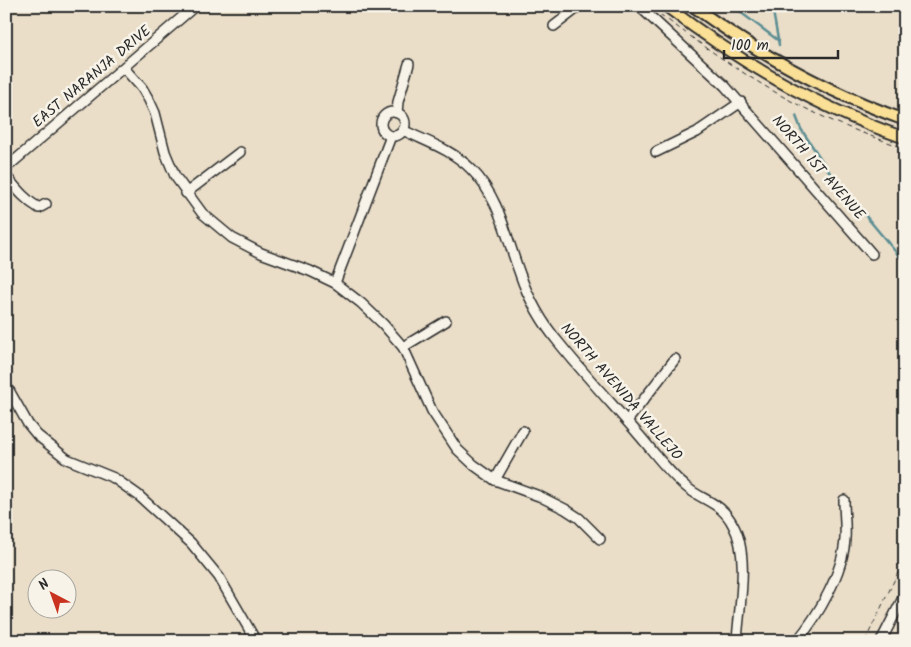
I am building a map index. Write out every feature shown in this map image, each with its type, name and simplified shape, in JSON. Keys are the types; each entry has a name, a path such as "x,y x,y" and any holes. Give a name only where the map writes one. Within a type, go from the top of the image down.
{"main road":[{"path":"666,6 715,42 764,74 825,106 905,138"},
{"path":"693,6 738,38 782,64 845,96 905,120"}],"street":[{"name":"EAST NARANJA DRIVE","path":"6,168 196,6"},
{"path":"554,26 580,6"},
{"name":"NORTH 1ST AVENUE","path":"639,6 726,86 872,254"},
{"path":"397,113 398,102 409,64"},
{"path":"124,68 142,88 149,100 155,113 165,152 175,176 202,213 232,238 260,253 310,271 335,283 361,303 403,347 432,411 457,449 468,460 495,480 539,496 565,509 579,518 600,539"},
{"path":"656,152 697,132 741,102"},
{"path":"397,113 403,119 403,130 400,134 391,136 383,131 381,127 382,120 387,114 397,113"},
{"name":"NORTH AVENIDA VALLEJO","path":"403,130 442,146 471,168 495,201 503,219 520,276 536,308 558,342 685,486 721,508 732,523 741,548 742,565 737,641"},
{"path":"335,283 391,136"},
{"path":"186,193 240,152"},
{"path":"6,176 15,188 30,202 39,208 46,204"},
{"path":"403,347 446,321"},
{"path":"626,421 675,359"},
{"path":"6,385 28,424 44,442 66,459 114,478 138,495 191,543 219,577 256,641"},
{"path":"495,480 522,431"},
{"path":"797,641 810,624 836,578 845,541 844,500"},
{"path":"881,641 905,594"}],"path":[{"path":"865,641 905,558"},
{"path":"895,641 905,622"}],"waterway":[{"path":"732,6 779,41"},
{"path":"772,6 779,45"},
{"path":"796,116 801,129 830,173 905,263"}]}
